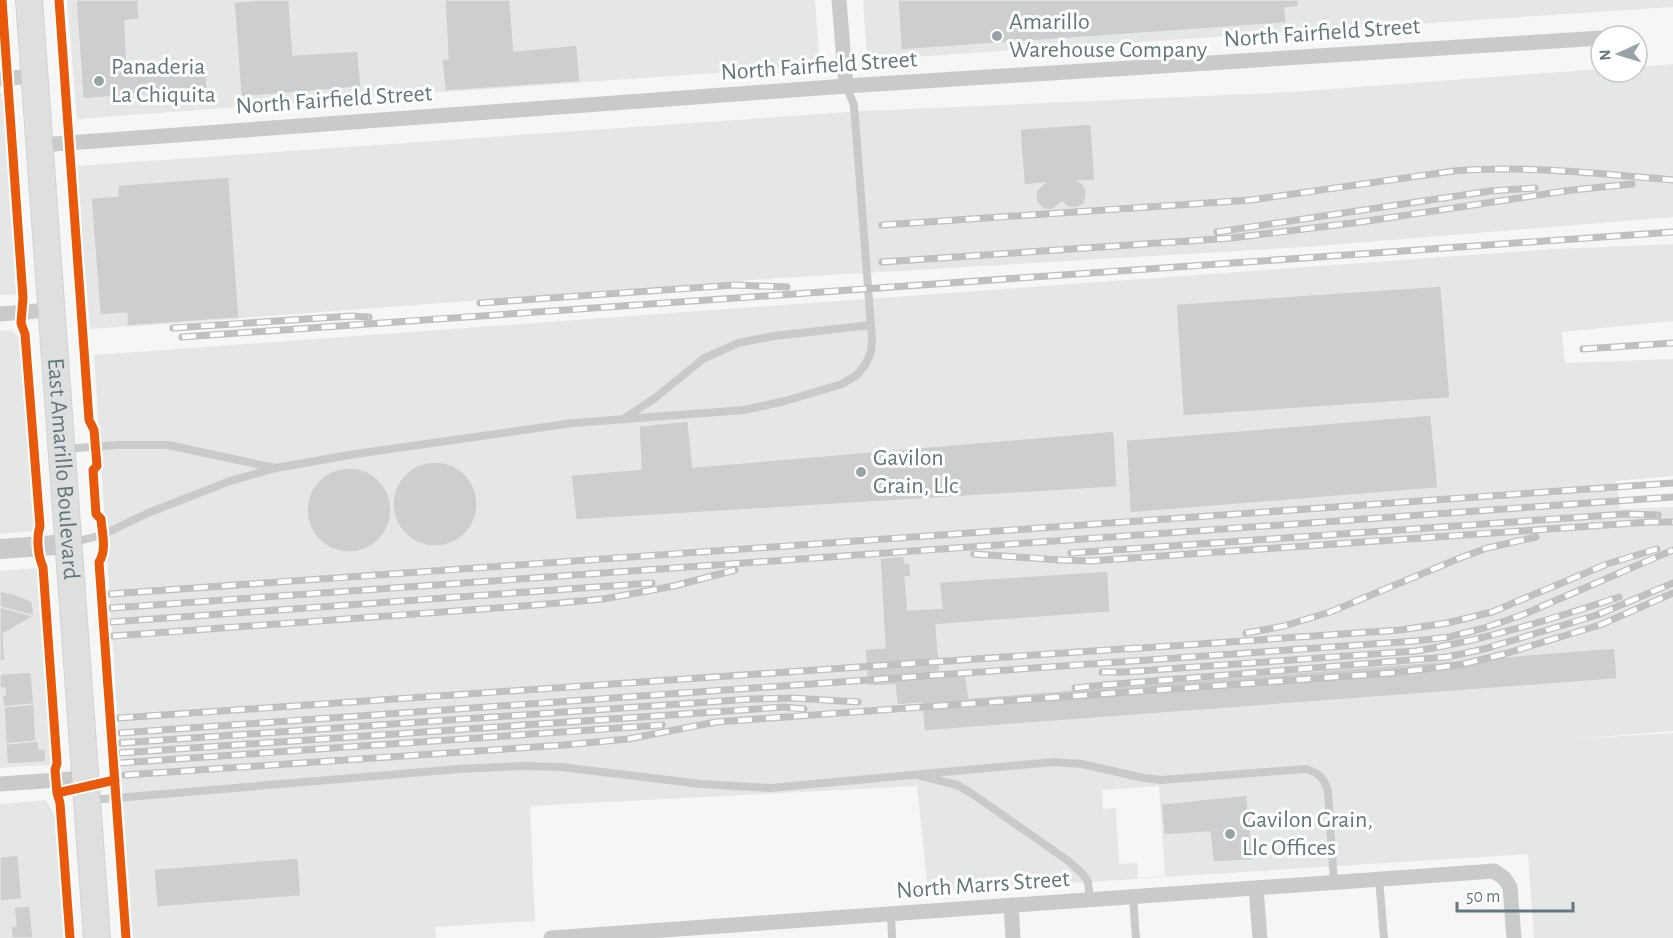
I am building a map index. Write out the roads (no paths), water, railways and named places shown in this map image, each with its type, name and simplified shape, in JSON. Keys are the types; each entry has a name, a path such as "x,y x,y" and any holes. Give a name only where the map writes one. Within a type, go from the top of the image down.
{"highway":[{"name":"East Amarillo Boulevard","path":"29,0 97,938"}],"street":[{"path":"839,0 846,86"},
{"name":"North Fairfield Street","path":"40,145 846,86 1589,39"},
{"path":"0,79 34,76"},
{"path":"0,314 50,310"},
{"path":"0,549 69,544"},
{"path":"0,784 86,789"},
{"name":"North Marrs Street","path":"551,938 768,930 891,914 1494,871 1504,878 1510,887 1514,938"},
{"path":"1256,888 1260,938"},
{"path":"1011,905 1014,938"}],"lane":[{"path":"69,544 102,535 148,513 230,481 276,468 366,452 573,423 744,410 842,384 857,375 865,365 871,352 872,339 854,105 846,86"},
{"path":"624,419 655,398 703,359 738,343 774,336 871,325"},
{"path":"61,449 117,445 168,445 276,468"},
{"path":"86,789 523,766 561,768 701,784 770,788 1053,762 1082,764 1161,780 1306,769 1318,773 1325,781 1328,791 1334,882"},
{"path":"914,775 957,785 972,793 1059,854 1083,874 1088,882 1090,900"},
{"path":"1379,878 1384,938"},
{"path":"1133,897 1136,938"},
{"path":"891,914 892,938"}],"railway":[{"path":"882,225 1251,200 1481,169 1564,171 1673,180"},
{"path":"882,262 1232,238 1361,222 1572,190 1632,184"},
{"path":"1217,232 1490,191 1535,188"},
{"path":"182,337 1673,232"},
{"path":"480,303 734,285 787,287"},
{"path":"173,328 351,316 369,317"},
{"path":"1583,349 1673,343"},
{"path":"110,594 1673,483"},
{"path":"111,608 1673,497"},
{"path":"1071,553 1625,514 1658,515"},
{"path":"974,554 1090,561 1673,522"},
{"path":"1246,633 1284,626 1330,612 1487,548 1536,537"},
{"path":"1128,649 1400,630 1447,623 1492,612 1607,564 1657,549"},
{"path":"120,733 1449,637 1522,615 1673,550"},
{"path":"113,636 603,599 674,586 735,570"},
{"path":"111,622 652,583"},
{"path":"1075,688 1447,657 1484,649 1597,615 1673,583"},
{"path":"125,775 564,745 628,739 716,722 1391,673 1459,665 1504,654 1600,625 1673,593"},
{"path":"1102,672 1416,651 1493,635 1619,597"},
{"path":"119,718 1136,648"},
{"path":"121,743 751,699 792,698 858,702"},
{"path":"120,753 784,707 804,709"},
{"path":"120,763 662,725"}],"place":[{"name":"Amarillo Warehouse Company","path":"997,36"},
{"name":"Panaderia La Chiquita","path":"99,81"},
{"name":"Gavilon Grain, Llc","path":"861,472"},
{"name":"Gavilon Grain, Llc Offices","path":"1230,834"}]}
